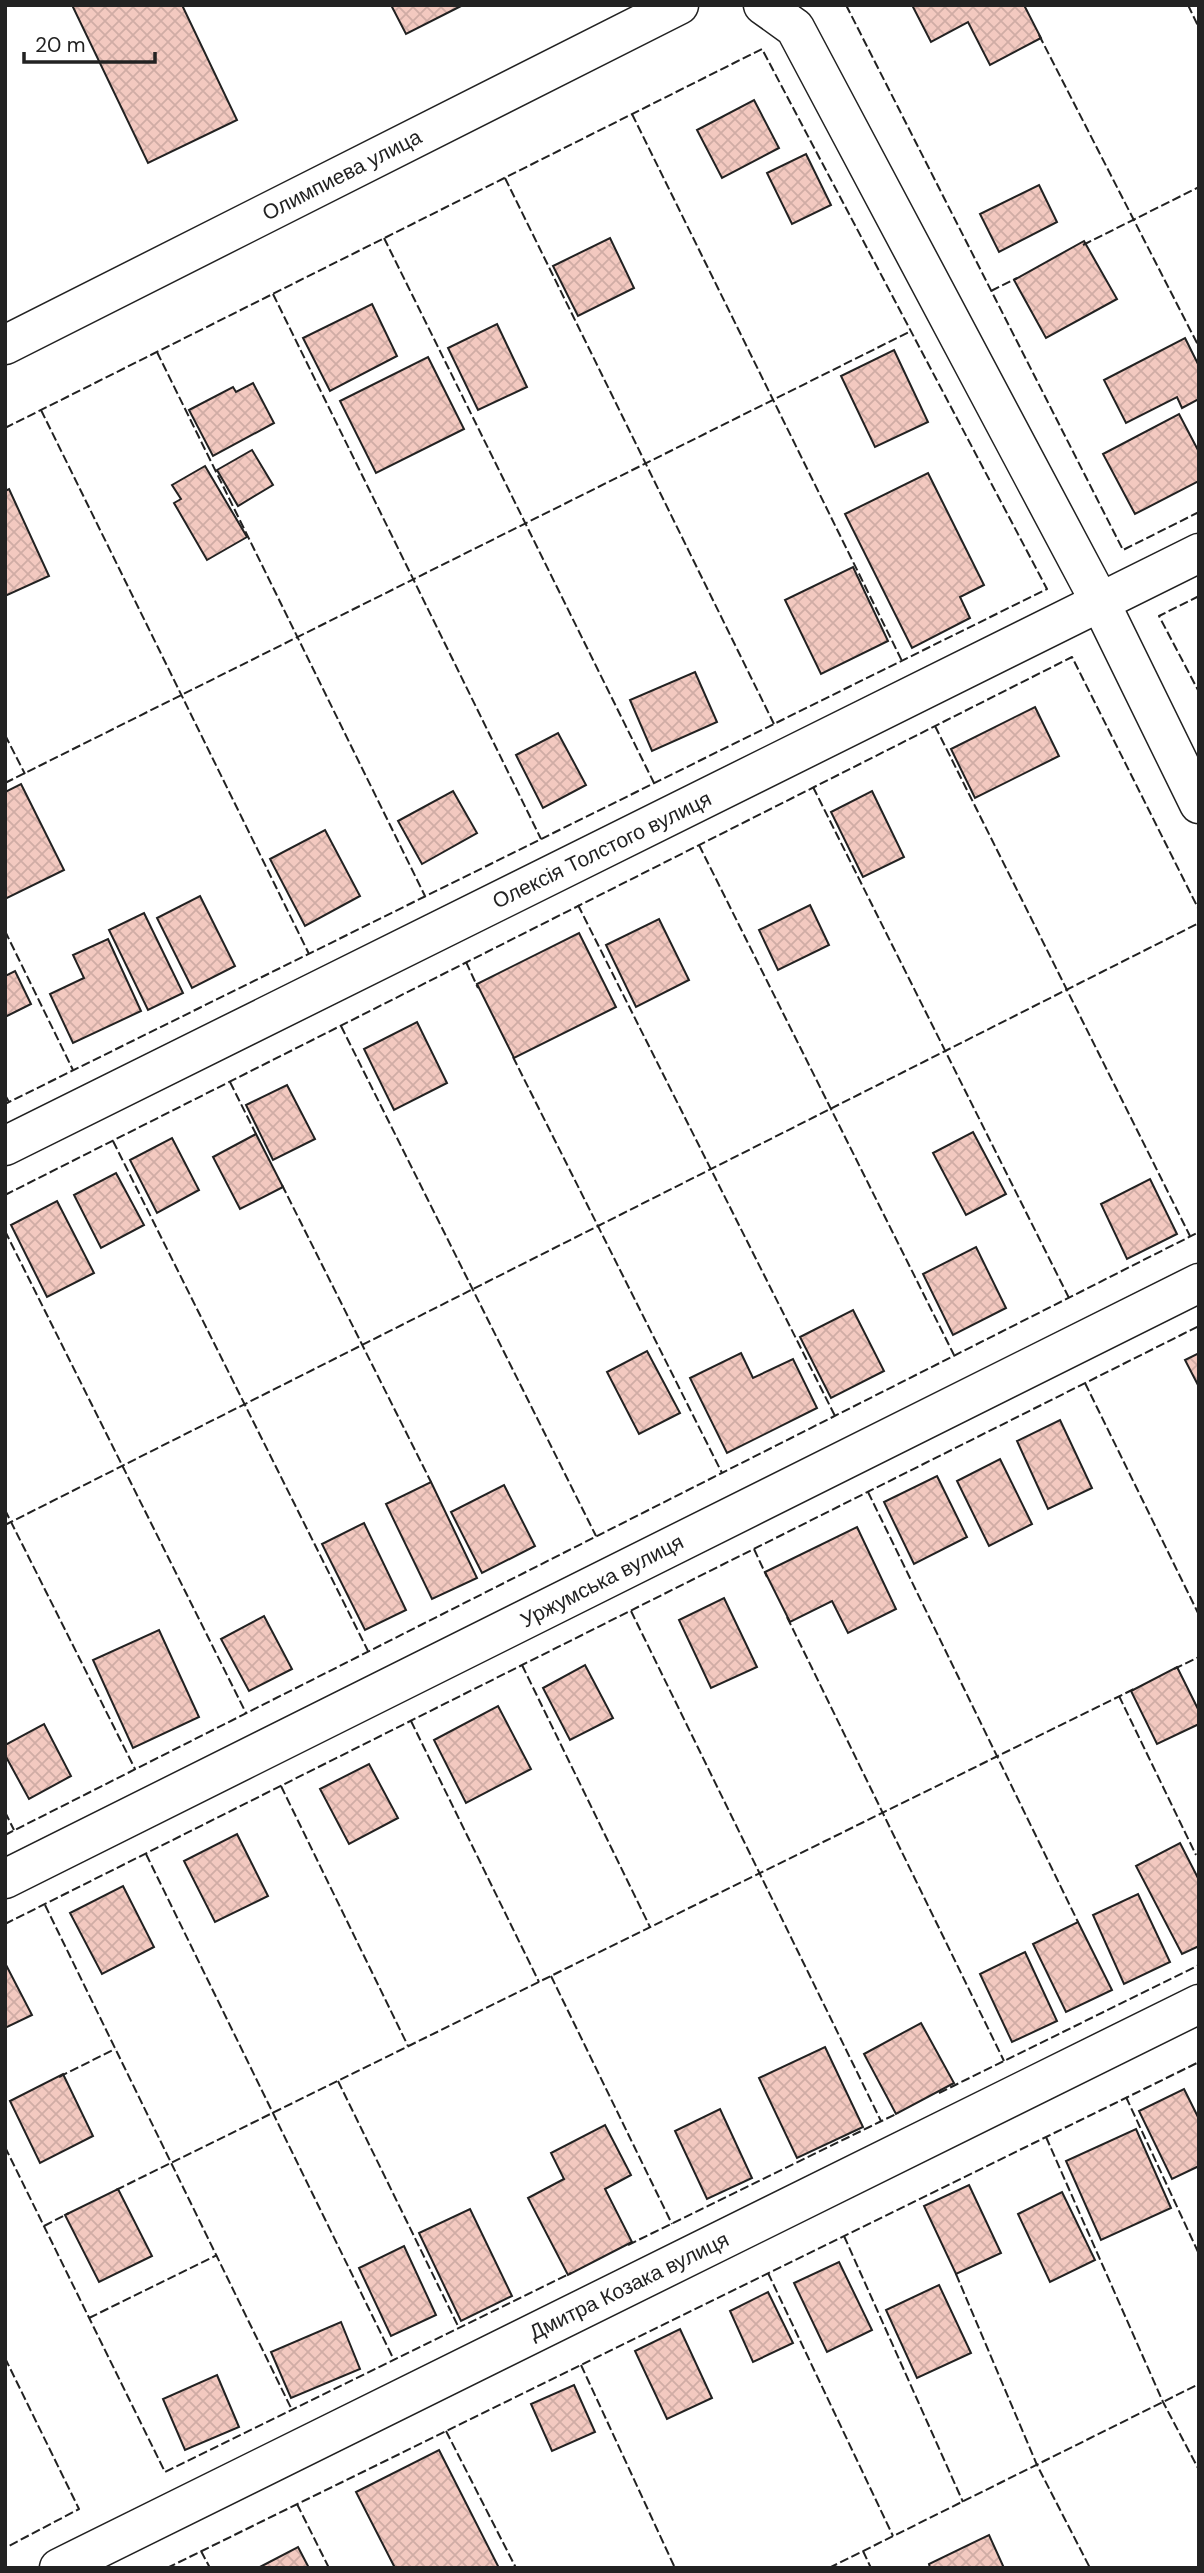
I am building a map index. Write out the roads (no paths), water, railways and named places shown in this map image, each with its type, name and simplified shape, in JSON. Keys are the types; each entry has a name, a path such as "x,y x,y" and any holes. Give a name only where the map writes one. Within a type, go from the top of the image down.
{"street":[{"name":"Олимпиева улица","path":"5,345 679,5"},
{"path":"763,5 795,28 1100,603 1199,804"},
{"name":"Олексія Толстого вулиця","path":"5,1146 1199,553"},
{"name":"Уржумська вулиця","path":"5,1879 1199,1283"},
{"name":"Дмитра Козака вулиця","path":"59,2568 1199,2004"}]}
